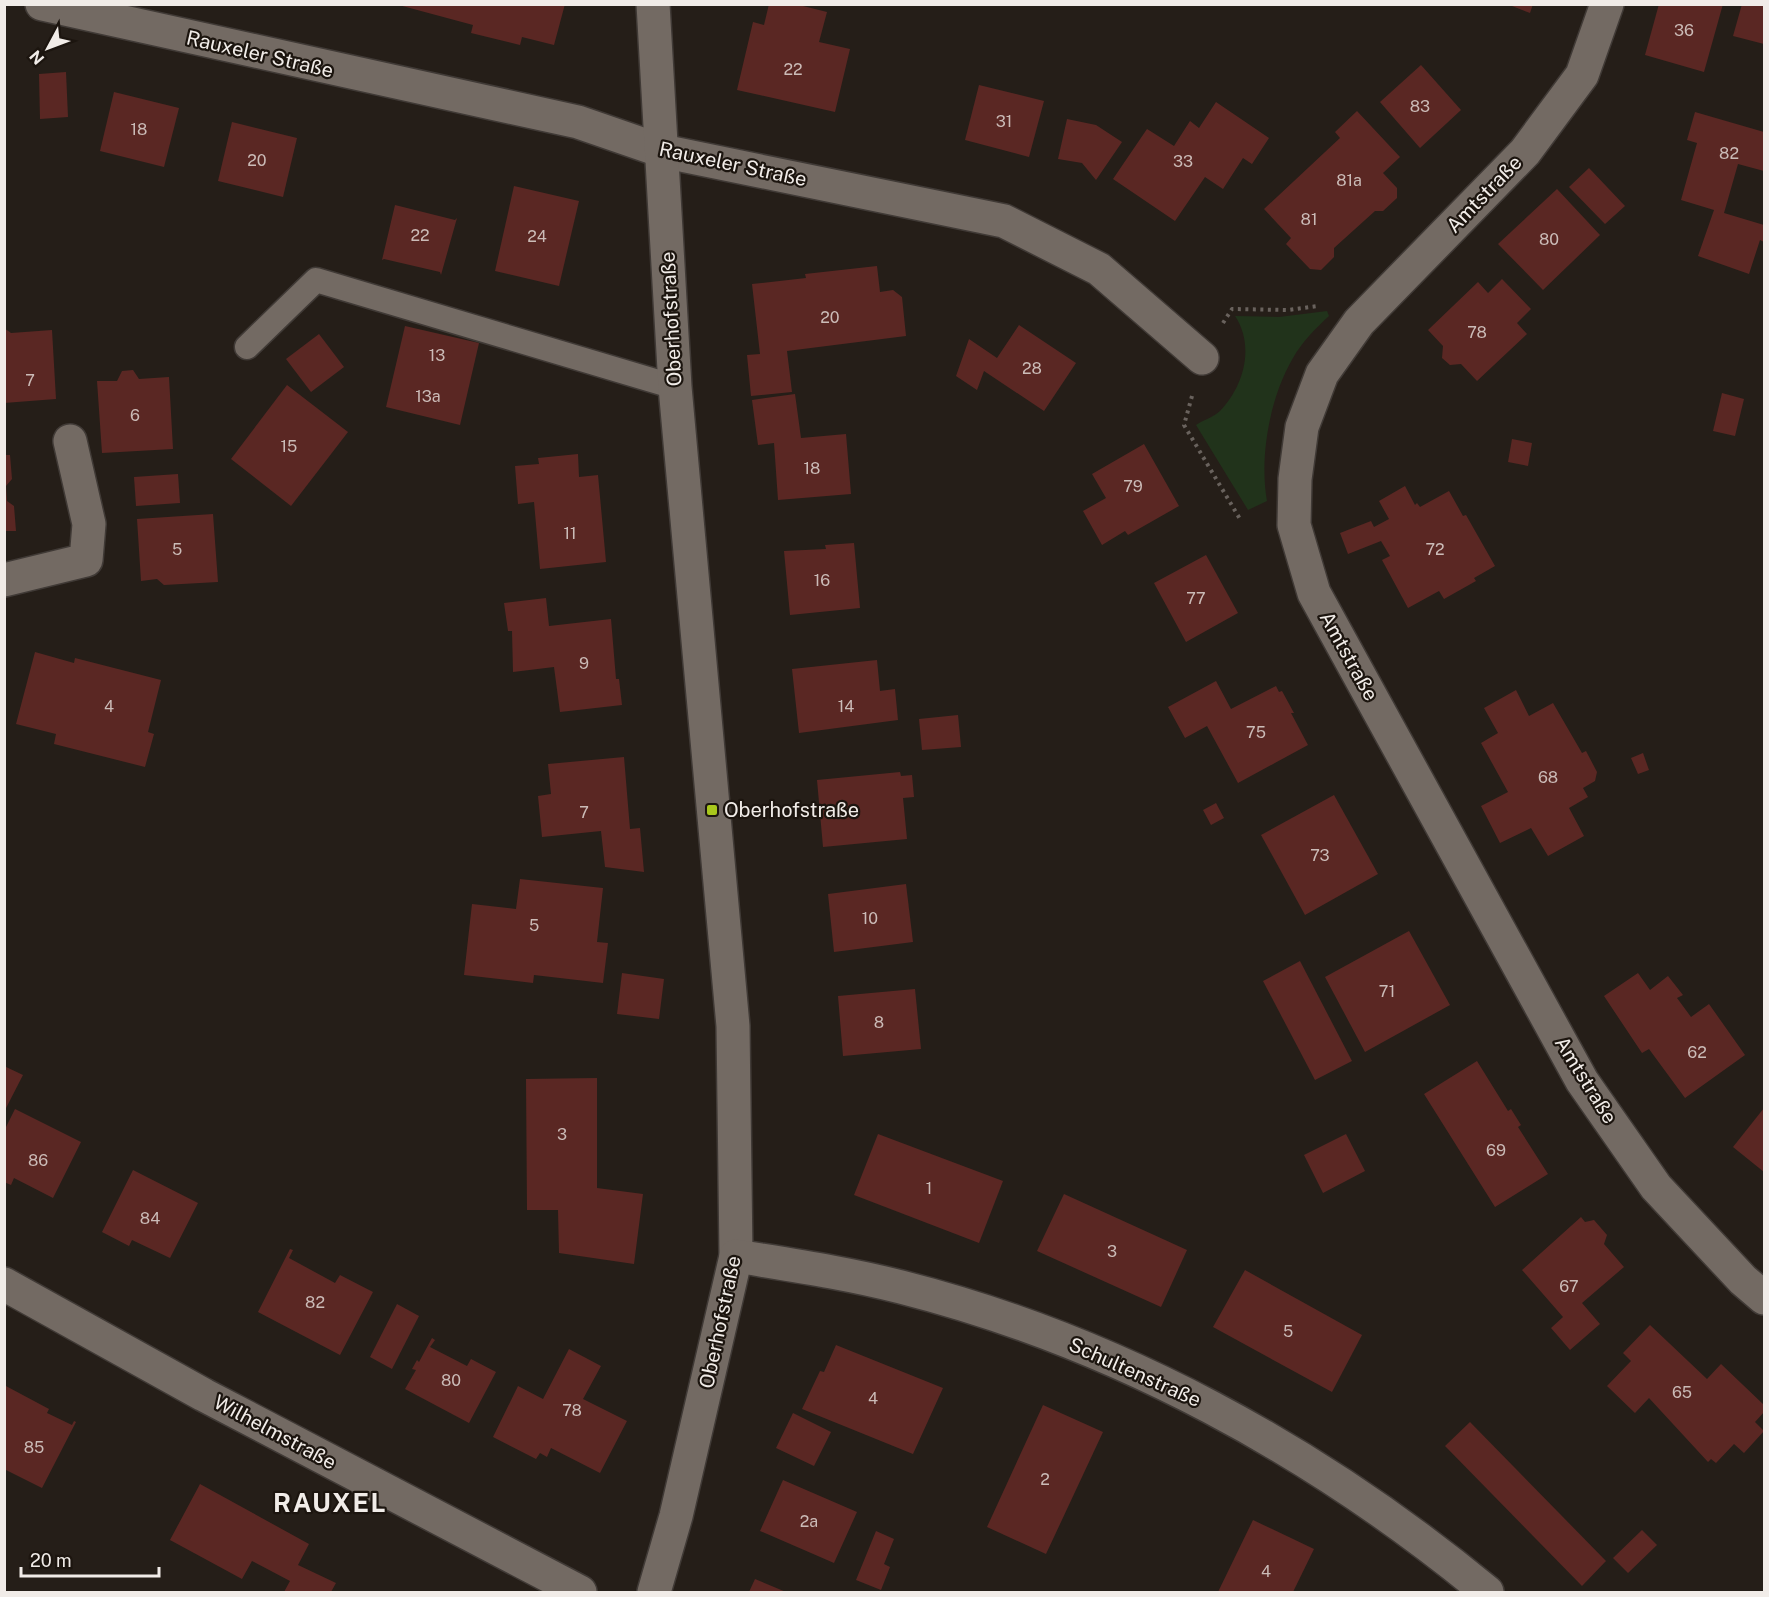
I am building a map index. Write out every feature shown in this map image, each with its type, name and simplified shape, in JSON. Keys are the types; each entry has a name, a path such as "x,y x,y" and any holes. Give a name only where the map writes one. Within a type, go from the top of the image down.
{"street":[{"name":"Rauxeler Straße","path":"42,4 578,122 662,151 1004,221 1099,269 1202,358"},
{"name":"Oberhofstraße","path":"653,4 675,387 712,810 732,1005 736,1256 676,1516 654,1593"},
{"name":"Amtstraße","path":"1607,4 1582,75 1525,152 1359,322 1322,374 1302,427 1295,479 1294,525 1314,593 1582,1081 1656,1187 1743,1280 1764,1298"},
{"path":"4,580 86,560 89,524 70,441"},
{"name":"Schultenstraße","path":"736,1256 901,1287 1014,1321 1126,1365 1232,1416 1333,1478 1445,1557 1487,1593"},
{"name":"Wilhelmstraße","path":"4,1284 204,1395 580,1593"}],"lane":[{"path":"248,347 316,280 675,387"}],"path":[{"path":"1240,519 1184,425 1202,358 1232,309 1288,310 1330,304 1359,322"}],"green space":[{"path":"1327,311 1329,316 1297,352 1278,391 1268,428 1264,466 1267,501 1248,510 1196,425 1220,411 1241,378 1245,353 1244,340 1235,316 1279,317"}],"building":[{"path":"395,4 565,4 554,45 522,37 520,45 471,33 473,25"},
{"path":"769,4 795,4 827,12 819,42 850,49 835,112 737,90 753,22 764,25"},
{"path":"1507,4 1533,4 1530,13"},
{"path":"1659,4 1723,4 1704,72 1645,55"},
{"path":"1742,4 1764,4 1764,44 1733,36"},
{"path":"1421,65 1461,110 1420,148 1380,102"},
{"path":"66,72 68,117 40,119 39,74"},
{"path":"979,85 1044,101 1029,157 965,140"},
{"path":"114,92 179,108 164,167 100,151"},
{"path":"1216,102 1269,138 1252,164 1243,158 1223,189 1205,177 1175,221 1113,179 1147,129 1174,146 1190,121 1199,128"},
{"path":"1357,111 1400,157 1383,173 1397,188 1397,198 1383,211 1375,211 1334,248 1334,257 1321,270 1310,269 1286,244 1291,238 1264,209 1340,138 1335,132"},
{"path":"1695,112 1764,132 1764,171 1738,164 1724,213 1764,225 1764,242 1760,240 1749,274 1698,256 1714,210 1681,200 1697,143 1687,140"},
{"path":"1067,119 1096,125 1122,142 1096,180 1082,163 1058,159"},
{"path":"232,122 297,138 283,197 218,181"},
{"path":"1589,168 1625,206 1605,224 1569,187"},
{"path":"514,186 579,201 559,286 495,271"},
{"path":"1557,189 1600,235 1543,290 1498,244"},
{"path":"395,205 455,220 457,218 441,275 440,272 382,260"},
{"path":"877,266 880,292 893,290 902,297 906,336 787,351 792,392 751,396 747,355 760,354 752,284 806,278 805,274"},
{"path":"1502,279 1531,309 1517,323 1527,334 1477,381 1461,364 1450,365 1442,358 1443,346 1428,330 1478,282 1488,293"},
{"path":"1019,325 1076,363 1044,411 984,371 977,390 956,376 969,339 997,358"},
{"path":"405,326 479,343 460,425 386,407"},
{"path":"4,328 11,333 52,330 56,399 4,403"},
{"path":"319,334 344,367 311,392 286,359"},
{"path":"133,370 139,379 169,377 173,449 102,453 97,381 117,381 122,371"},
{"path":"287,385 348,432 291,506 231,459"},
{"path":"1722,393 1744,399 1735,436 1713,431"},
{"path":"795,394 801,438 846,434 851,494 778,500 774,443 758,445 752,400"},
{"path":"1512,439 1532,443 1528,466 1508,462"},
{"path":"1144,444 1179,506 1128,535 1125,531 1102,545 1083,511 1106,498 1092,474"},
{"path":"578,454 579,477 598,475 606,562 540,569 534,502 518,504 515,466 539,464 538,458"},
{"path":"4,455 10,455 12,479 6,486 7,501 14,506 16,531 4,531"},
{"path":"178,474 180,503 136,506 134,477"},
{"path":"1405,486 1415,505 1417,503 1420,507 1449,491 1463,516 1466,515 1495,566 1474,578 1476,581 1444,599 1439,591 1408,608 1382,560 1390,556 1381,541 1348,554 1340,533 1371,521 1374,527 1389,519 1379,501"},
{"path":"213,514 218,582 164,585 157,579 141,581 137,519"},
{"path":"854,543 860,608 790,615 784,551 826,549 825,545"},
{"path":"1206,555 1238,613 1186,642 1154,583"},
{"path":"546,598 549,626 611,619 616,679 619,679 622,705 560,712 554,667 513,672 512,631 508,631 504,603"},
{"path":"35,652 74,663 75,658 161,680 148,732 154,734 145,767 54,744 56,734 16,724"},
{"path":"877,660 880,691 895,689 898,720 799,733 792,669"},
{"path":"1216,681 1231,709 1276,686 1279,692 1282,691 1294,713 1291,713 1308,745 1238,783 1207,726 1185,738 1168,707"},
{"path":"1516,690 1529,716 1553,703 1582,753 1586,751 1597,772 1595,781 1583,788 1588,797 1569,808 1584,836 1548,856 1531,828 1500,843 1481,806 1508,792 1481,743 1498,733 1484,708"},
{"path":"958,715 961,747 922,750 919,719"},
{"path":"1643,753 1649,770 1638,774 1631,758"},
{"path":"624,757 630,829 640,828 644,872 605,867 601,831 542,837 538,796 551,794 548,764"},
{"path":"900,772 901,776 912,775 914,797 903,798 907,839 823,847 817,780"},
{"path":"1334,795 1378,874 1305,915 1261,835"},
{"path":"1216,803 1224,818 1211,825 1203,810"},
{"path":"520,879 603,888 597,942 608,943 603,983 534,975 533,983 464,975 472,904 516,909"},
{"path":"906,884 913,942 834,952 828,894"},
{"path":"1409,931 1450,1005 1365,1052 1325,977"},
{"path":"1300,961 1352,1061 1315,1080 1263,981"},
{"path":"622,973 664,979 659,1019 617,1014"},
{"path":"1638,973 1650,990 1668,976 1683,995 1677,998 1691,1017 1709,1004 1745,1055 1685,1098 1649,1049 1642,1053 1604,996"},
{"path":"915,989 921,1049 843,1056 838,996"},
{"path":"1477,1061 1508,1111 1511,1109 1521,1125 1518,1127 1548,1174 1495,1207 1424,1094"},
{"path":"4,1066 23,1075 4,1112"},
{"path":"597,1078 597,1188 643,1194 634,1264 559,1253 558,1210 527,1210 526,1079"},
{"path":"1764,1108 1764,1172 1733,1147"},
{"path":"15,1109 81,1142 53,1198 14,1178 11,1185 4,1182 4,1131"},
{"path":"878,1134 1003,1181 979,1243 854,1195"},
{"path":"1346,1134 1365,1171 1323,1193 1304,1155"},
{"path":"133,1170 198,1203 170,1258 132,1240 129,1246 102,1232"},
{"path":"1064,1194 1187,1250 1161,1307 1037,1251"},
{"path":"1581,1217 1585,1222 1594,1220 1607,1235 1604,1244 1624,1267 1582,1303 1600,1324 1570,1350 1551,1328 1563,1317 1522,1270"},
{"path":"290,1249 293,1250 289,1258 335,1283 340,1275 373,1292 340,1355 258,1312"},
{"path":"1245,1270 1362,1335 1332,1392 1213,1327"},
{"path":"397,1304 419,1316 392,1369 370,1357"},
{"path":"1650,1325 1707,1379 1721,1364 1764,1405 1764,1412 1755,1422 1764,1431 1744,1453 1734,1444 1716,1463 1711,1459 1708,1462 1649,1398 1635,1413 1607,1386 1631,1361 1623,1353"},
{"path":"432,1338 435,1340 430,1347 467,1366 471,1359 496,1372 469,1423 405,1389 416,1370 412,1369 417,1360 419,1362"},
{"path":"836,1345 943,1388 913,1454 802,1409 820,1371 824,1372"},
{"path":"569,1349 601,1366 583,1399 627,1421 600,1473 551,1448 547,1457 540,1453 536,1459 493,1437 518,1386 543,1399"},
{"path":"4,1385 49,1409 47,1413 72,1425 74,1421 76,1422 42,1488 4,1469"},
{"path":"1043,1405 1103,1432 1046,1554 987,1527"},
{"path":"793,1413 831,1432 814,1466 776,1448"},
{"path":"1470,1422 1606,1561 1582,1586 1445,1446"},
{"path":"783,1480 857,1512 834,1563 760,1531"},
{"path":"200,1484 309,1544 298,1565 336,1583 331,1592 284,1592 290,1581 252,1561 242,1579 170,1540"},
{"path":"1253,1520 1314,1549 1293,1592 1218,1592"},
{"path":"1642,1530 1657,1545 1628,1573 1613,1558"},
{"path":"876,1531 894,1539 884,1564 890,1567 881,1590 856,1580"},
{"path":"755,1579 786,1592 749,1592"}],"place":[{"name":"Oberhofstraße","path":"712,810"}],"district":[{"name":"RAUXEL","path":"330,1503"}]}
